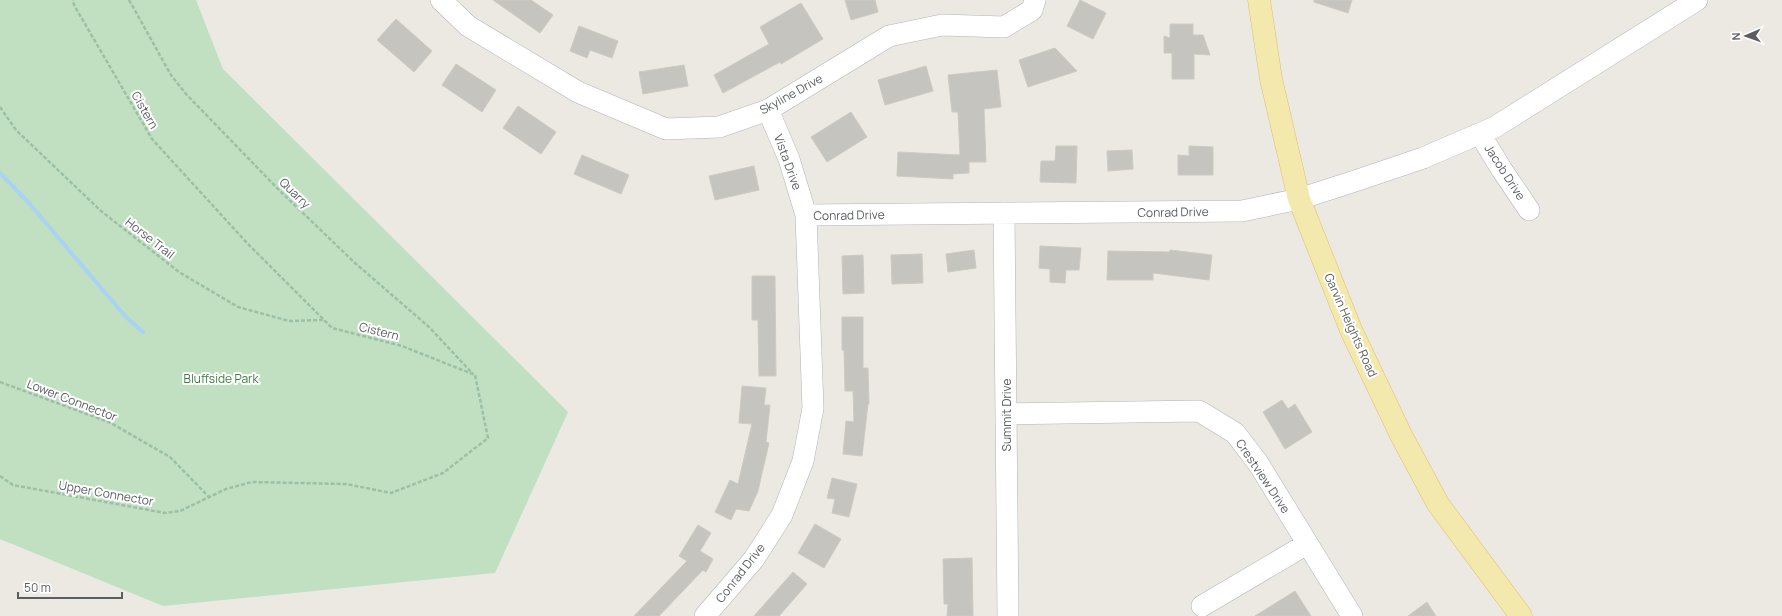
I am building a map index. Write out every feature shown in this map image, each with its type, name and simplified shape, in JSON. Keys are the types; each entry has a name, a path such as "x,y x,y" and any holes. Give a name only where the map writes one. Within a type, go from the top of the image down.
{"main road":[{"name":"Garvin Heights Road","path":"1259,0 1271,79 1299,199 1351,330 1401,435 1438,504 1521,616"}],"street":[{"name":"Skyline Drive","path":"441,0 468,26 578,92 666,129 719,127 768,110 889,36 942,25 1004,27 1032,10 1036,0"},
{"name":"Conrad Drive","path":"705,616 754,559 782,515 803,461 813,408 806,215 1242,211 1299,199 1423,158 1495,127 1696,0"},
{"name":"Vista Drive","path":"768,110 790,159 806,215"},
{"name":"Jacob Drive","path":"1480,134 1529,210"},
{"name":"Summit Drive","path":"1004,213 1008,616"},
{"name":"Crestview Drive","path":"1006,414 1199,411 1235,433 1258,463 1352,616"},
{"path":"1202,606 1307,544"}],"path":[{"name":"Cistern","path":"72,0 152,139 247,243 332,328 402,346 475,375"},
{"name":"Quarry","path":"129,0 171,75 186,94 279,190 355,263 429,327 475,375"},
{"name":"Horse Trail","path":"0,107 16,130 101,211 179,272 238,307 289,321 324,320"},
{"path":"209,497 226,489 252,482 346,484 392,493 443,473 488,438 475,375"},
{"name":"Lower Connector","path":"0,382 111,423 170,457 209,497"},
{"name":"Upper Connector","path":"0,476 13,485 165,513 180,512 209,497"}],"green space":[{"name":"Bluffside Park","path":"0,0 196,0 223,69 568,412 495,573 163,606 0,539"}],"building":[{"path":"493,0 531,0 553,15 540,33"},
{"path":"845,0 875,0 878,12 851,20"},
{"path":"1080,0 1106,13 1093,39 1067,26"},
{"path":"1314,0 1352,0 1348,13 1314,2"},
{"path":"801,3 823,39 781,64 780,62 723,93 714,75 769,44 760,27"},
{"path":"396,19 432,51 414,72 377,40"},
{"path":"1170,24 1193,24 1193,35 1203,35 1210,55 1194,54 1194,79 1172,79 1172,53 1164,53 1164,36 1170,38"},
{"path":"579,26 618,41 612,58 590,50 587,58 570,51"},
{"path":"1055,48 1077,71 1028,87 1019,60"},
{"path":"456,64 496,90 482,112 442,85"},
{"path":"684,65 688,86 643,94 639,72"},
{"path":"926,66 933,91 885,105 878,80"},
{"path":"997,70 1001,107 984,109 986,162 969,162 969,173 953,174 953,179 897,176 898,152 960,155 958,112 952,112 948,75"},
{"path":"518,106 556,132 541,154 503,128"},
{"path":"851,112 867,137 827,162 811,137"},
{"path":"1056,146 1077,146 1076,183 1040,182 1041,161 1055,161"},
{"path":"1189,146 1213,147 1213,175 1178,175 1178,155 1189,156"},
{"path":"1132,150 1133,169 1108,171 1107,151"},
{"path":"582,155 629,175 621,194 574,174"},
{"path":"754,166 759,190 715,200 709,176"},
{"path":"1040,246 1081,248 1079,270 1066,270 1065,283 1050,282 1050,269 1039,268"},
{"path":"974,250 976,268 948,272 946,254"},
{"path":"1170,250 1212,255 1209,280 1153,273 1153,280 1107,280 1108,251 1170,252"},
{"path":"922,254 923,283 892,284 891,255"},
{"path":"863,255 864,293 843,294 842,256"},
{"path":"752,276 775,276 776,376 759,376 758,320 752,320"},
{"path":"842,317 863,317 863,368 868,368 869,404 862,456 843,454 846,421 854,422 853,391 845,391 844,350 842,350"},
{"path":"742,386 766,388 764,405 770,405 766,442 769,443 758,491 749,511 736,509 731,520 715,512 730,480 738,484 752,424 739,423"},
{"path":"1282,400 1288,409 1295,404 1312,432 1285,449 1263,412"},
{"path":"832,478 857,484 849,517 832,513 835,499 827,498"},
{"path":"815,524 841,539 824,568 798,553"},
{"path":"698,525 711,533 700,551 713,559 706,572 703,570 659,616 634,616 687,561 679,556"},
{"path":"972,558 973,616 947,616 948,604 944,604 943,559"},
{"path":"793,572 807,584 779,616 754,616"},
{"path":"1295,591 1311,616 1255,616"},
{"path":"1427,602 1436,616 1408,616"}],"waterway":[{"path":"0,173 28,202 125,316 143,332"}]}
